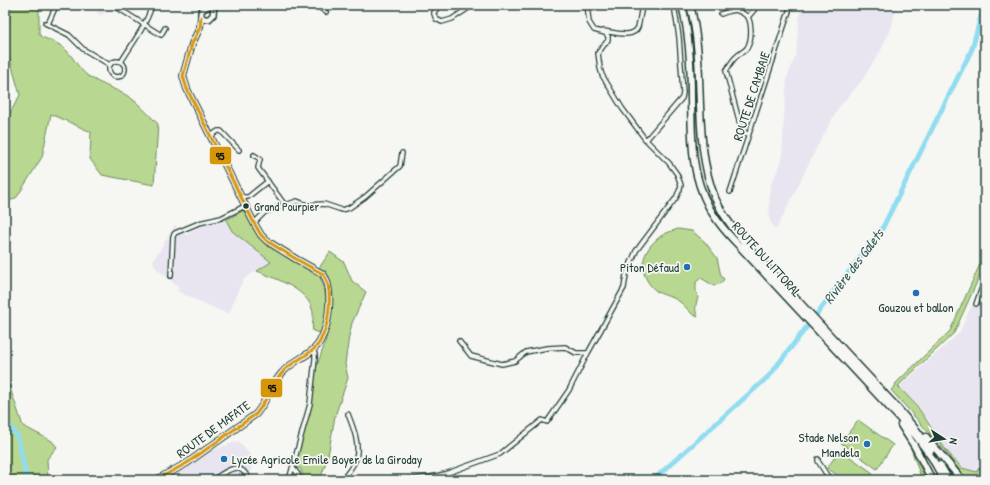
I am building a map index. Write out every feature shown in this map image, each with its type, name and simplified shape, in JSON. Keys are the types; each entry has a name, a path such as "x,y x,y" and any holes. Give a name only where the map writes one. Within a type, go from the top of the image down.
{"highway":[{"name":"ROUTE DU LITTORAL","path":"682,5 689,42 691,78 691,136 693,158 702,191 710,208 720,224 745,248 872,384 893,403 927,444 949,480"},
{"name":"ROUTE DU LITTORAL","path":"690,5 696,37 703,142 708,175 716,199 725,218 745,248"},
{"name":"ROUTE DU LITTORAL","path":"872,384 878,395 932,458 944,480"},
{"path":"878,395 906,432 932,480"},
{"path":"893,403 922,432 961,480"}],"main road":[{"path":"207,20 204,8 211,9 212,12 214,5"},
{"name":"ROUTE DE MAFATE","path":"156,480 187,462 250,419 264,405 282,372 313,350 322,338 327,321 330,298 326,278 321,273 267,241 261,235 187,89 183,76 192,44 200,27 204,8"},
{"name":"ROUTE DE MAFATE","path":"200,27 212,17 212,12"}],"street":[{"path":"117,5 118,8 161,35 165,28"},
{"path":"121,62 150,14 152,5"},
{"path":"316,5 326,12"},
{"path":"441,5 434,12 434,14 436,19 442,22 452,19 473,5"},
{"path":"406,480 445,474 500,454 537,423 542,420 547,422 569,390 622,292 626,275 636,250 658,223 676,198 680,189 680,180 677,174 669,163 646,140 622,108 602,75 598,53 608,40 608,36 605,33 594,30 589,22 587,5"},
{"path":"594,30 626,34 634,32 638,28 643,5"},
{"path":"646,140 680,102 683,93 679,36 674,5"},
{"path":"748,17 757,5"},
{"name":"ROUTE DE CAMBAIE","path":"730,192 791,5"},
{"path":"56,8 46,24 69,35 83,49 110,65"},
{"path":"721,14 735,9 748,17 751,25 747,48 736,56 726,71 741,128 744,133 749,134"},
{"path":"114,62 121,62 125,68 124,73 116,77 111,75 109,71 110,65 114,62"},
{"path":"211,136 218,131 221,131 239,150"},
{"path":"254,223 265,212 297,201 307,205 324,204 342,210 349,208 365,197 400,166 402,153"},
{"path":"254,155 260,159 258,168 285,205"},
{"path":"241,197 248,197 268,181"},
{"path":"172,276 173,236 175,233 199,223 221,218 245,206"},
{"path":"976,304 985,279"},
{"path":"458,340 471,356 490,362 506,364 515,361 526,352 547,348 565,347 576,353 588,353"},
{"path":"290,480 310,404 315,360 313,350"},
{"path":"308,354 315,360"},
{"path":"342,480 354,463 357,453 356,440 348,414"},
{"path":"818,459 830,480"},
{"path":"214,480 233,468 244,472 249,480"},
{"path":"293,468 298,474 299,480"}],"shaded area":[{"path":"96,5 108,5 108,12 100,15 98,14"},
{"path":"794,5 897,5 892,25 881,50 860,83 839,107 817,147 776,230 770,222 769,206 771,184 782,160 787,77 796,55 800,9"},
{"path":"224,219 232,231 271,262 245,278 239,288 230,312 227,314 177,291 179,288 155,267 153,261 175,225 187,235 201,225"},
{"path":"985,273 985,470 978,472 962,468 947,450 918,406 899,387 959,333"},
{"name":"Lycée Agricole Emile Boyer de la Giroday","path":"238,441 252,457 250,480 161,480 181,470 207,452"}],"green space":[{"path":"11,5 39,5 39,33 41,37 62,47 88,76 130,97 158,124 154,185 102,175 90,159 91,132 51,114 42,157 17,197 5,204 5,122 20,95 6,45"},
{"path":"244,210 257,232 315,270 320,277 326,300 323,333 313,331 313,312 309,302 304,296 289,285 257,271 271,262 232,231 226,220"},
{"name":"Piton Défaud","path":"678,229 692,231 705,242 717,258 721,276 724,279 721,283 714,286 701,278 696,282 698,297 696,309 698,317 692,314 677,300 655,290 645,276 643,269 645,255 654,242 664,234"},
{"path":"330,252 344,262 352,281 366,292 352,323 345,364 348,378 335,416 328,456 320,480 304,480 301,469 294,466 310,408 314,374 325,343 329,326 329,304 325,277 319,268"},
{"path":"985,253 985,264 954,333 898,386 917,406 946,450 962,468 977,472 978,469 985,467 984,476 977,480 969,480 963,475 945,451 891,390 896,385 895,384 950,331"},
{"path":"5,377 23,426 52,441 57,447 47,459 48,480 5,480"},
{"name":"Stade Nelson Mandela","path":"858,420 893,445 877,469 841,443"},
{"path":"909,443 926,480 922,480"},
{"path":"840,450 873,473 868,480 844,480 827,468"}],"waterway":[{"name":"Rivière des Galets","path":"653,480 769,376 882,229 972,49 984,5"},
{"path":"5,419 18,438 27,480"}],"transit line":[{"name":"95","path":"156,480 187,463 256,414 282,373 289,366 314,349 319,343 324,333 329,306 328,288 323,274 267,241 261,235 187,89 183,76 192,44 200,27 201,17"}],"place":[{"name":"Grand Pourpier","path":"246,206"},
{"name":"Piton Défaud","path":"687,267"},
{"name":"Gouzou et ballon","path":"916,293"},
{"name":"Stade Nelson Mandela","path":"867,444"},
{"name":"Lycée Agricole Emile Boyer de la Giroday","path":"224,459"}]}
